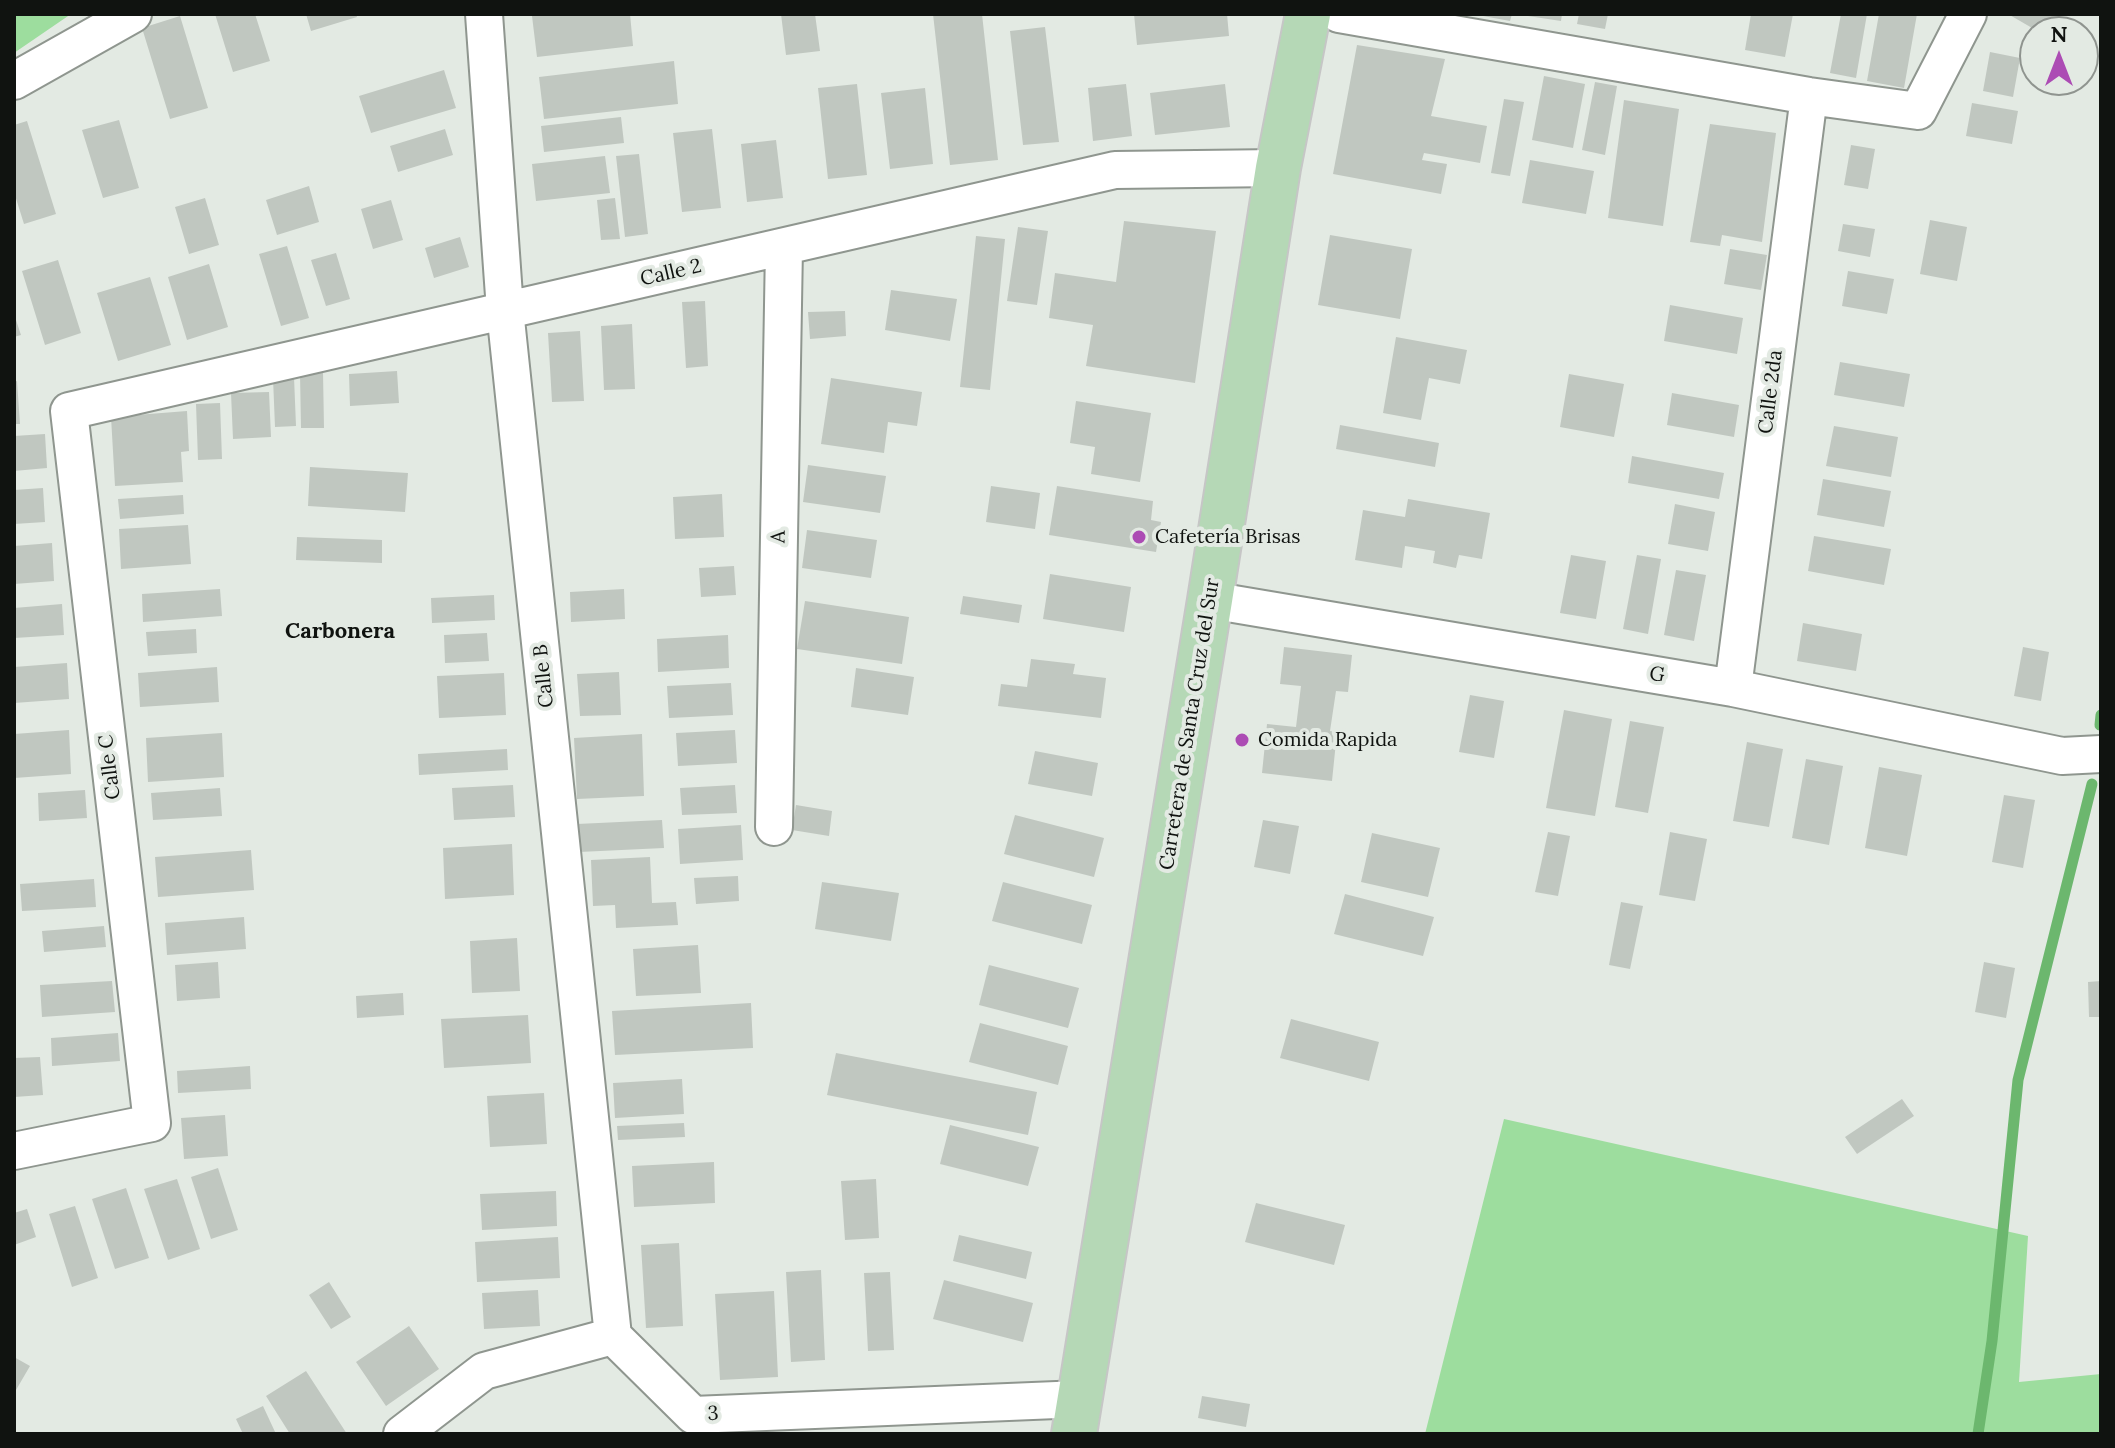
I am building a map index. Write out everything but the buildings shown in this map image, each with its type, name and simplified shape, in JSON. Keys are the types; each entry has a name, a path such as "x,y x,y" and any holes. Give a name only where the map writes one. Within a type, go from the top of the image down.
{"main road":[{"name":"Carretera de Santa Cruz del Sur","path":"1078,1416 1278,168 1308,14"}],"street":[{"path":"14,81 133,14"},
{"name":"Calle B","path":"484,14 505,310 613,1336"},
{"path":"1339,14 1809,96 1918,111 1968,14"},
{"name":"Calle 2da","path":"1733,688 1809,96"},
{"name":"Calle 2","path":"69,411 1115,170 1278,168"},
{"name":"A","path":"774,827 784,247"},
{"name":"Calle C","path":"14,1151 152,1123 69,411"},
{"name":"G","path":"1210,600 1733,688 2062,756 2101,754"},
{"path":"402,1434 484,1371 613,1336"},
{"name":"3","path":"613,1336 693,1415 1078,1416"}],"green space":[{"path":"14,14 71,14 14,53"},
{"path":"1504,1119 2028,1236 2019,1382 2101,1374 2101,1434 1425,1434"}],"waterway":[{"path":"2100,725 2101,715"},
{"path":"1978,1434 1992,1341 2018,1080 2092,784"}],"place":[{"name":"Cafetería Brisas","path":"1139,537"},
{"name":"Comida Rapida","path":"1242,740"}],"district":[{"name":"Carbonera","path":"340,632"}]}
